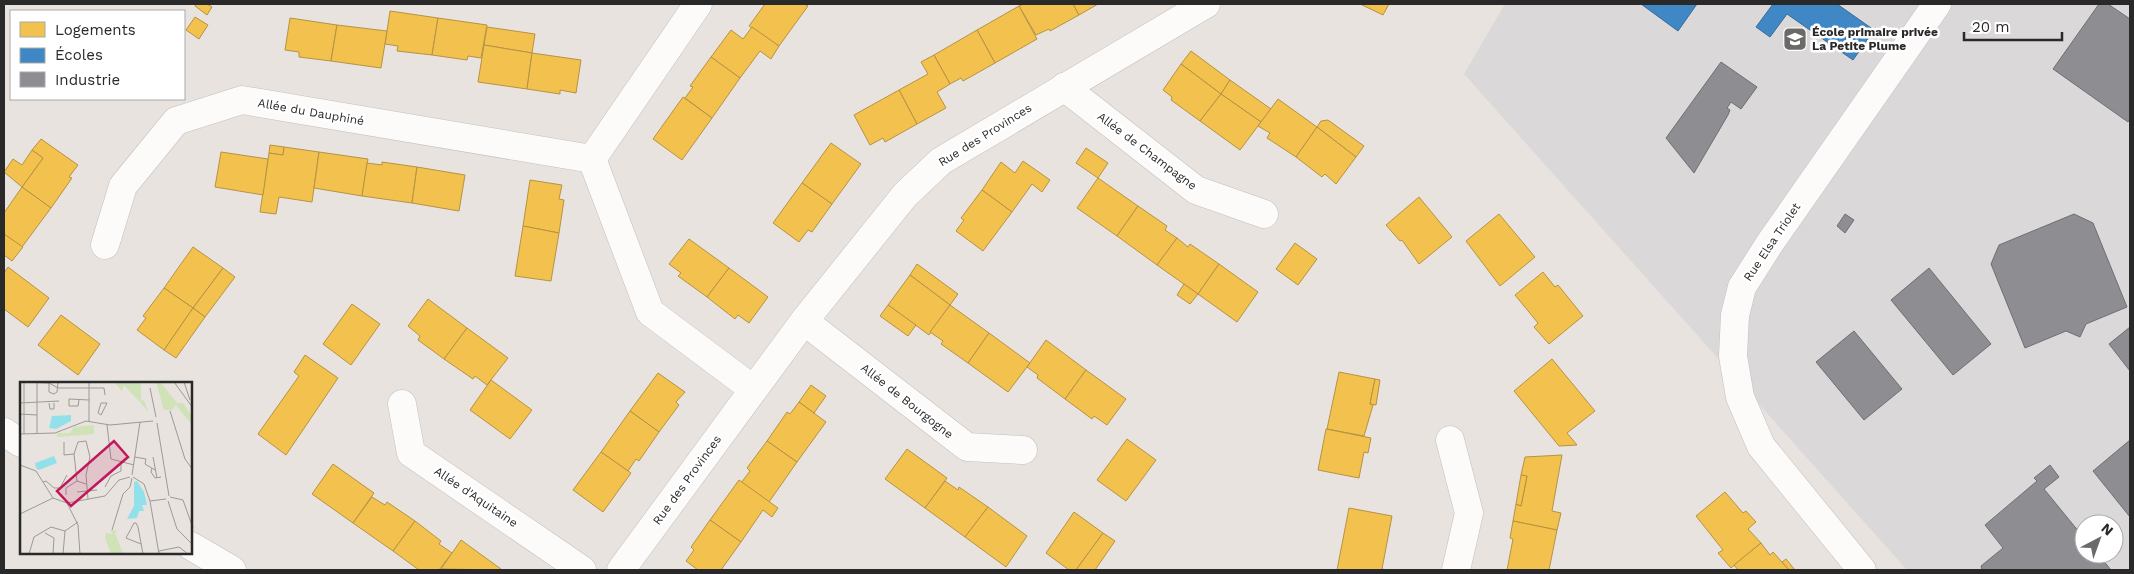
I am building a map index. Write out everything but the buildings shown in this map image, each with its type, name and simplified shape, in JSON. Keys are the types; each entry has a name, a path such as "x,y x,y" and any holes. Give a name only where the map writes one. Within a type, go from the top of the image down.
{"street":[{"path":"698,4 592,160 650,312 753,389"},
{"name":"Rue des Provinces","path":"620,570 804,321 905,194 941,162 1206,4"},
{"name":"Rue Elsa Triolet","path":"1862,570 1761,446 1740,397 1733,356 1735,315 1742,287 1770,243 1937,4"},
{"name":"Allée de Champagne","path":"1064,87 1196,190 1264,214"},
{"name":"Allée du Dauphiné","path":"106,245 123,186 176,121 242,100 592,160"},
{"name":"Allée de Bourgogne","path":"804,321 967,447 1023,450"},
{"name":"Allée d'Aquitaine","path":"402,404 411,453 582,570"},
{"path":"4,432 20,442"},
{"path":"1450,440 1469,512 1456,570"},
{"path":"192,547 232,570"}],"shaded area":[{"path":"1505,4 2130,4 2130,570 1907,570 1464,74"}],"place":[{"name":"École primaire privée La Petite Plume","path":"1795,39"}]}
